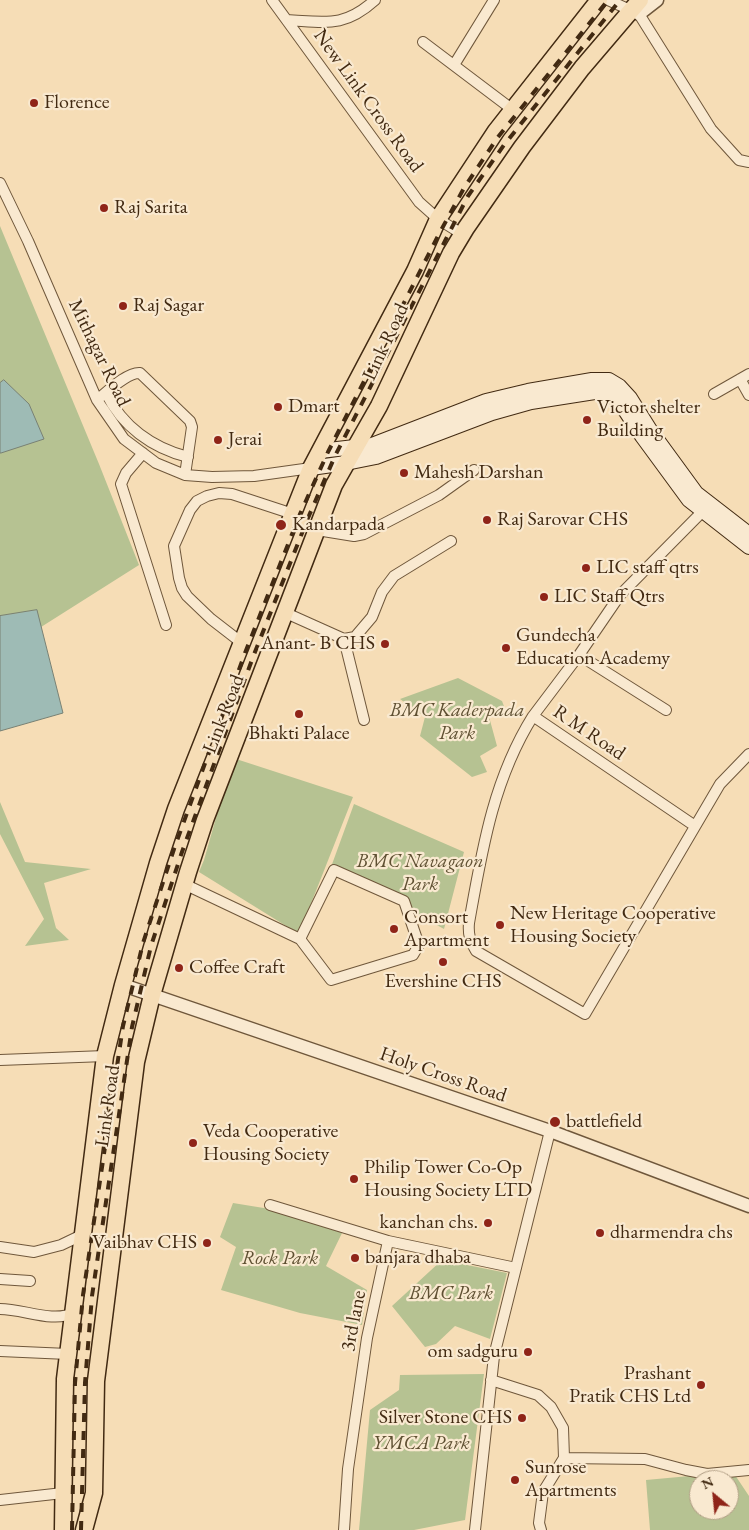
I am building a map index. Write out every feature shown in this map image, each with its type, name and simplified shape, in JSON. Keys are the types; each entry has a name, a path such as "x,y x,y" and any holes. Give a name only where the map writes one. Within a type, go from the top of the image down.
{"main road":[{"name":"Link Road","path":"63,1530 68,1354 105,1056 158,863 176,809 311,468 415,271 438,219 496,131 599,0"},
{"name":"Link Road","path":"84,1530 94,1493 96,1381 136,1062 152,995 184,884 205,820 334,485 379,406 451,253 522,147 582,68 636,8"},
{"path":"320,451 372,445 486,401 528,391 592,380 609,380 619,386 630,398 650,430 696,493 749,534"},
{"path":"311,468 346,464 376,457 492,413 531,402 601,391 611,395 621,404 689,500 749,547"}],"street":[{"name":"New Link Cross Road","path":"272,0 419,202 438,219 462,234"},
{"path":"288,20 335,22 356,16 375,0"},
{"path":"454,66 494,0"},
{"path":"608,0 636,8 657,0"},
{"path":"636,8 711,129 739,160 749,162"},
{"path":"422,42 513,110"},
{"name":"Mithagar Road","path":"0,183 97,400 124,440 156,463 185,475 212,478 254,476 311,468"},
{"path":"97,400 127,376 140,373 190,421 192,427 185,475"},
{"path":"714,394 745,376 749,395"},
{"path":"106,393 113,408 131,427 155,444 176,454 188,456"},
{"path":"143,453 126,473 121,484 166,625"},
{"path":"318,530 354,536 364,534 438,495 474,470"},
{"path":"242,643 211,619 187,596 179,578 174,546 190,510 197,501 219,493 232,494 293,514"},
{"path":"533,716 579,655 620,595 703,511"},
{"path":"286,613 344,639 355,637 372,617 382,592 394,576 451,541"},
{"path":"344,639 364,720"},
{"path":"579,655 666,710"},
{"name":"R M Road","path":"695,826 533,716 522,734 495,799 484,839 468,935 476,951 585,1014 720,784 749,754"},
{"path":"184,884 300,939 330,980 413,955 419,945 404,901 334,870 300,939"},
{"name":"Holy Cross Road","path":"123,985 550,1131 749,1206"},
{"path":"0,1060 105,1056"},
{"path":"475,1530 494,1356 550,1131"},
{"path":"270,1205 388,1241 516,1268"},
{"path":"0,1247 34,1252 48,1250 84,1234"},
{"name":"3rd lane","path":"344,1530 348,1469 367,1338 388,1241"},
{"path":"0,1279 30,1281"},
{"path":"0,1309 11,1309 58,1318 74,1313"},
{"path":"0,1351 68,1354"},
{"path":"491,1380 538,1395 551,1407 563,1428 564,1458 543,1492 539,1523 542,1530"},
{"path":"564,1458 645,1459 707,1474 749,1470"},
{"path":"0,1500 63,1493"}],"green space":[{"path":"0,226 139,565 0,653"},
{"name":"BMC Kaderpada Park","path":"458,678 502,701 505,709 488,713 497,746 480,756 487,772 472,777 420,736 425,717 400,699"},
{"path":"233,758 353,797 299,934 199,872"},
{"path":"0,802 25,862 91,869 44,883 56,928 69,940 25,946 44,919 0,834"},
{"name":"BMC Navagaon Park","path":"354,804 464,852 444,929 331,867"},
{"name":"Rock Park","path":"233,1203 282,1211 343,1231 326,1266 367,1290 362,1325 300,1313 221,1290 236,1247 220,1237"},
{"name":"BMC Park","path":"442,1260 507,1273 490,1339 455,1326 436,1344 425,1347 392,1306"},
{"name":"YMCA Park","path":"484,1374 465,1520 414,1530 359,1530 370,1410 399,1390 400,1375"},
{"path":"689,1476 689,1520 739,1520 739,1481 749,1496 749,1530 650,1530 646,1480"}],"water":[{"path":"4,380 29,404 44,439 0,453 0,383"},
{"path":"37,610 63,713 0,731 0,616"}],"railway":[{"path":"72,1530 75,1383 83,1295 123,1026 143,943 174,849 245,653 300,514 328,452 439,234 464,188 498,137 608,0"},
{"path":"81,1530 85,1383 92,1296 132,1027 151,946 182,852 253,657 308,518 335,456 468,196 504,145 620,0"}],"place":[{"name":"Florence","path":"34,103"},
{"name":"Raj Sarita","path":"104,208"},
{"name":"Raj Sagar","path":"123,306"},
{"name":"Dmart","path":"278,407"},
{"name":"Victor shelter Building","path":"587,420"},
{"name":"Jerai","path":"218,440"},
{"name":"Mahesh Darshan","path":"404,473"},
{"name":"Raj Sarovar CHS","path":"487,520"},
{"name":"Kandarpada","path":"281,525"},
{"name":"LIC staff qtrs","path":"586,568"},
{"name":"LIC Staff Qtrs","path":"544,597"},
{"name":"Anant- B CHS","path":"385,644"},
{"name":"Gundecha Education Academy","path":"506,648"},
{"name":"Bhakti Palace","path":"299,714"},
{"name":"New Heritage Cooperative Housing Society","path":"500,925"},
{"name":"Consort Apartment","path":"394,929"},
{"name":"Evershine CHS","path":"443,962"},
{"name":"Coffee Craft","path":"179,968"},
{"name":"battlefield","path":"555,1122"},
{"name":"Veda Cooperative Housing Society","path":"193,1143"},
{"name":"Philip Tower Co-Op Housing Society LTD","path":"354,1179"},
{"name":"kanchan chs.","path":"488,1223"},
{"name":"dharmendra chs","path":"600,1233"},
{"name":"Vaibhav CHS","path":"207,1243"},
{"name":"banjara dhaba","path":"355,1258"},
{"name":"om sadguru","path":"528,1352"},
{"name":"Prashant Pratik CHS Ltd","path":"701,1385"},
{"name":"Silver Stone CHS","path":"522,1418"},
{"name":"Sunrose Apartments","path":"515,1480"}]}
